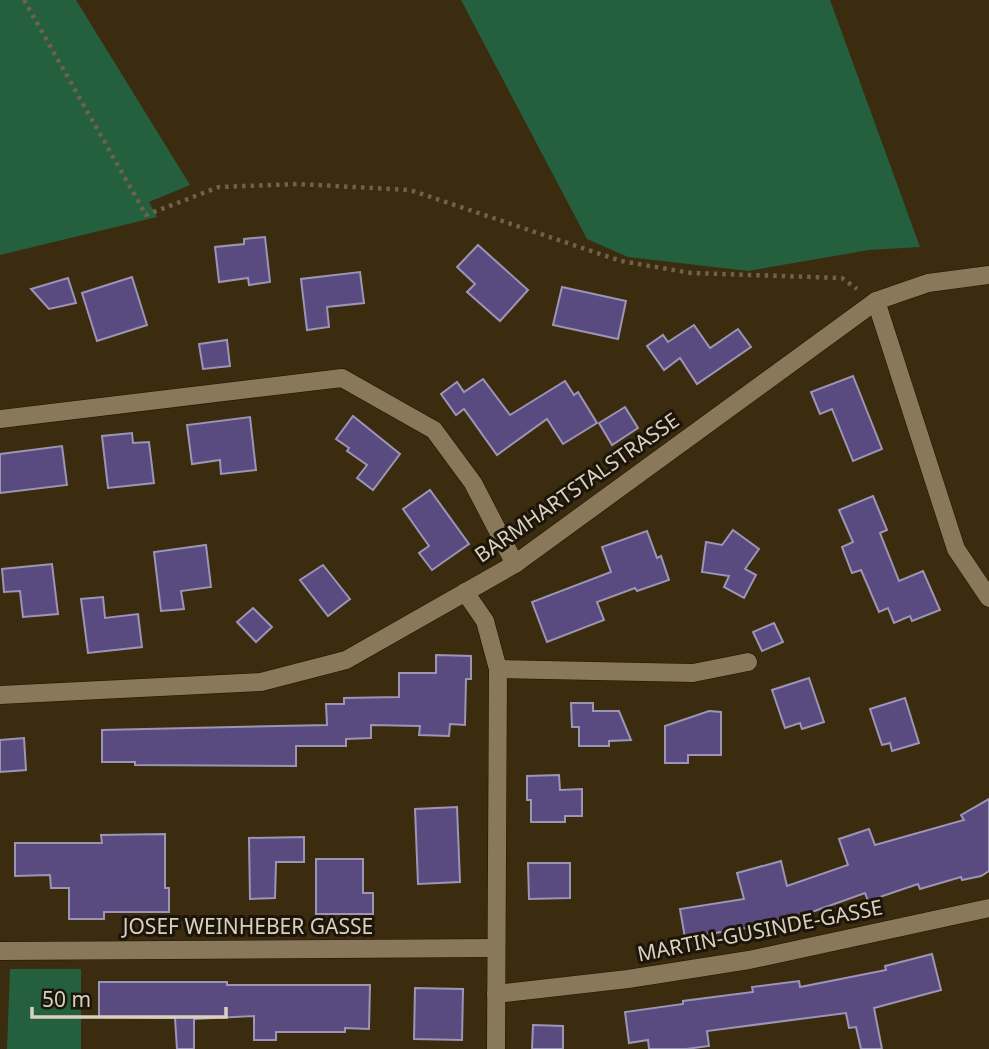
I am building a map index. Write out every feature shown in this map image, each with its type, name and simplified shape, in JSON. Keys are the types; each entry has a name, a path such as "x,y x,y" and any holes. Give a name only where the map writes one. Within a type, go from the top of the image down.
{"street":[{"name":"BARMHARTSTALSTRASSE","path":"0,695 261,682 346,660 515,564 876,300 928,283 989,275"},
{"path":"876,300 956,549 989,598"},
{"path":"0,419 342,378 434,430 473,483 515,564"},
{"path":"465,592 485,621 498,669 496,1049"},
{"path":"498,669 693,673 748,662"},
{"name":"MARTIN-GUSINDE-GASSE","path":"496,994 628,979 749,960 989,908"},
{"name":"JOSEF WEINHEBER GASSE","path":"0,951 496,948"}],"path":[{"path":"24,0 146,215 219,187 298,184 410,190 621,261 691,273 842,278 876,300"}],"green space":[{"path":"0,0 76,0 190,185 149,202 157,217 0,255"},
{"path":"461,0 830,0 920,247 869,250 748,271 628,257 587,239"},
{"path":"10,969 81,969 81,1049 7,1049"}],"building":[{"path":"265,237 270,282 249,285 248,278 219,282 215,247 244,244 244,239"},
{"path":"478,245 528,290 500,321 467,292 475,284 457,267"},
{"path":"360,272 364,303 327,307 329,327 307,330 301,279"},
{"path":"132,277 147,325 97,341 82,293"},
{"path":"68,278 76,303 49,309 31,289"},
{"path":"562,287 626,301 618,339 553,325"},
{"path":"694,325 710,348 738,329 751,347 697,384 680,358 664,370 647,346 663,335 668,342"},
{"path":"227,340 230,366 203,369 199,344"},
{"path":"853,376 882,449 853,461 832,409 820,414 811,392"},
{"path":"483,379 510,415 565,381 574,395 578,392 597,423 563,444 547,419 497,455 464,409 456,415 441,394 457,382 464,392"},
{"path":"625,407 638,428 612,445 599,423"},
{"path":"353,416 400,454 373,490 357,478 367,465 347,451 349,448 336,439"},
{"path":"250,417 256,470 221,474 220,460 192,464 187,425"},
{"path":"132,433 133,443 149,442 154,483 108,488 102,436"},
{"path":"62,446 67,485 0,493 0,454"},
{"path":"430,490 469,544 432,570 419,553 429,546 403,509"},
{"path":"873,496 887,530 880,533 899,581 923,571 940,610 912,621 910,616 894,623 888,608 879,612 861,570 852,573 842,547 853,542 839,510"},
{"path":"733,530 759,549 745,569 756,575 744,598 724,587 729,576 702,572 706,542 722,545"},
{"path":"647,531 657,558 661,556 669,580 637,591 635,588 597,602 604,620 547,642 532,602 611,572 602,547"},
{"path":"206,545 211,587 181,591 184,609 161,611 154,552"},
{"path":"52,564 58,614 23,617 20,591 4,592 2,569"},
{"path":"323,565 350,599 328,616 300,580"},
{"path":"103,597 105,618 138,614 142,647 88,653 81,599"},
{"path":"253,608 272,627 256,642 237,622"},
{"path":"774,623 783,642 762,651 753,632"},
{"path":"436,655 471,656 471,679 466,679 465,725 450,724 449,736 419,735 420,726 371,725 371,738 346,739 346,746 296,746 296,766 135,765 135,762 102,762 102,730 327,725 326,704 344,704 344,698 399,697 399,673 436,673"},
{"path":"809,678 824,722 802,729 800,723 785,728 772,690"},
{"path":"905,698 919,743 892,751 890,743 882,745 870,709"},
{"path":"571,703 593,703 593,711 619,711 631,740 609,741 609,746 579,746 579,727 572,727"},
{"path":"709,711 721,712 721,755 688,755 688,763 665,763 665,726"},
{"path":"24,738 26,770 0,772 0,740"},
{"path":"559,775 560,790 582,789 582,816 565,816 565,822 531,822 527,776"},
{"path":"989,799 989,871 981,876 962,880 961,877 920,889 918,884 868,901 865,893 795,918 752,929 685,938 680,909 744,899 737,873 781,861 787,886 848,865 839,839 869,829 875,845 964,820 961,815"},
{"path":"457,807 460,882 418,884 415,809"},
{"path":"165,834 165,888 169,888 169,912 104,912 104,919 69,919 69,888 51,888 50,875 15,876 15,843 102,843 101,835"},
{"path":"304,837 304,862 276,862 275,898 250,899 249,838"},
{"path":"316,859 363,859 363,893 373,893 373,914 316,914"},
{"path":"528,863 570,863 570,898 529,899"},
{"path":"932,954 941,990 874,1008 882,1049 861,1049 856,1027 849,1028 846,1013 707,1031 709,1046 649,1049 648,1040 629,1043 625,1012 753,992 752,987 799,981 800,987 886,970 885,966"},
{"path":"99,982 370,985 369,1029 345,1028 345,1032 276,1032 276,1040 254,1040 254,1016 194,1019 194,1049 177,1049 175,1018 99,1017"},
{"path":"415,988 463,989 462,1040 414,1039"},
{"path":"533,1025 563,1026 563,1049 532,1049"}]}
